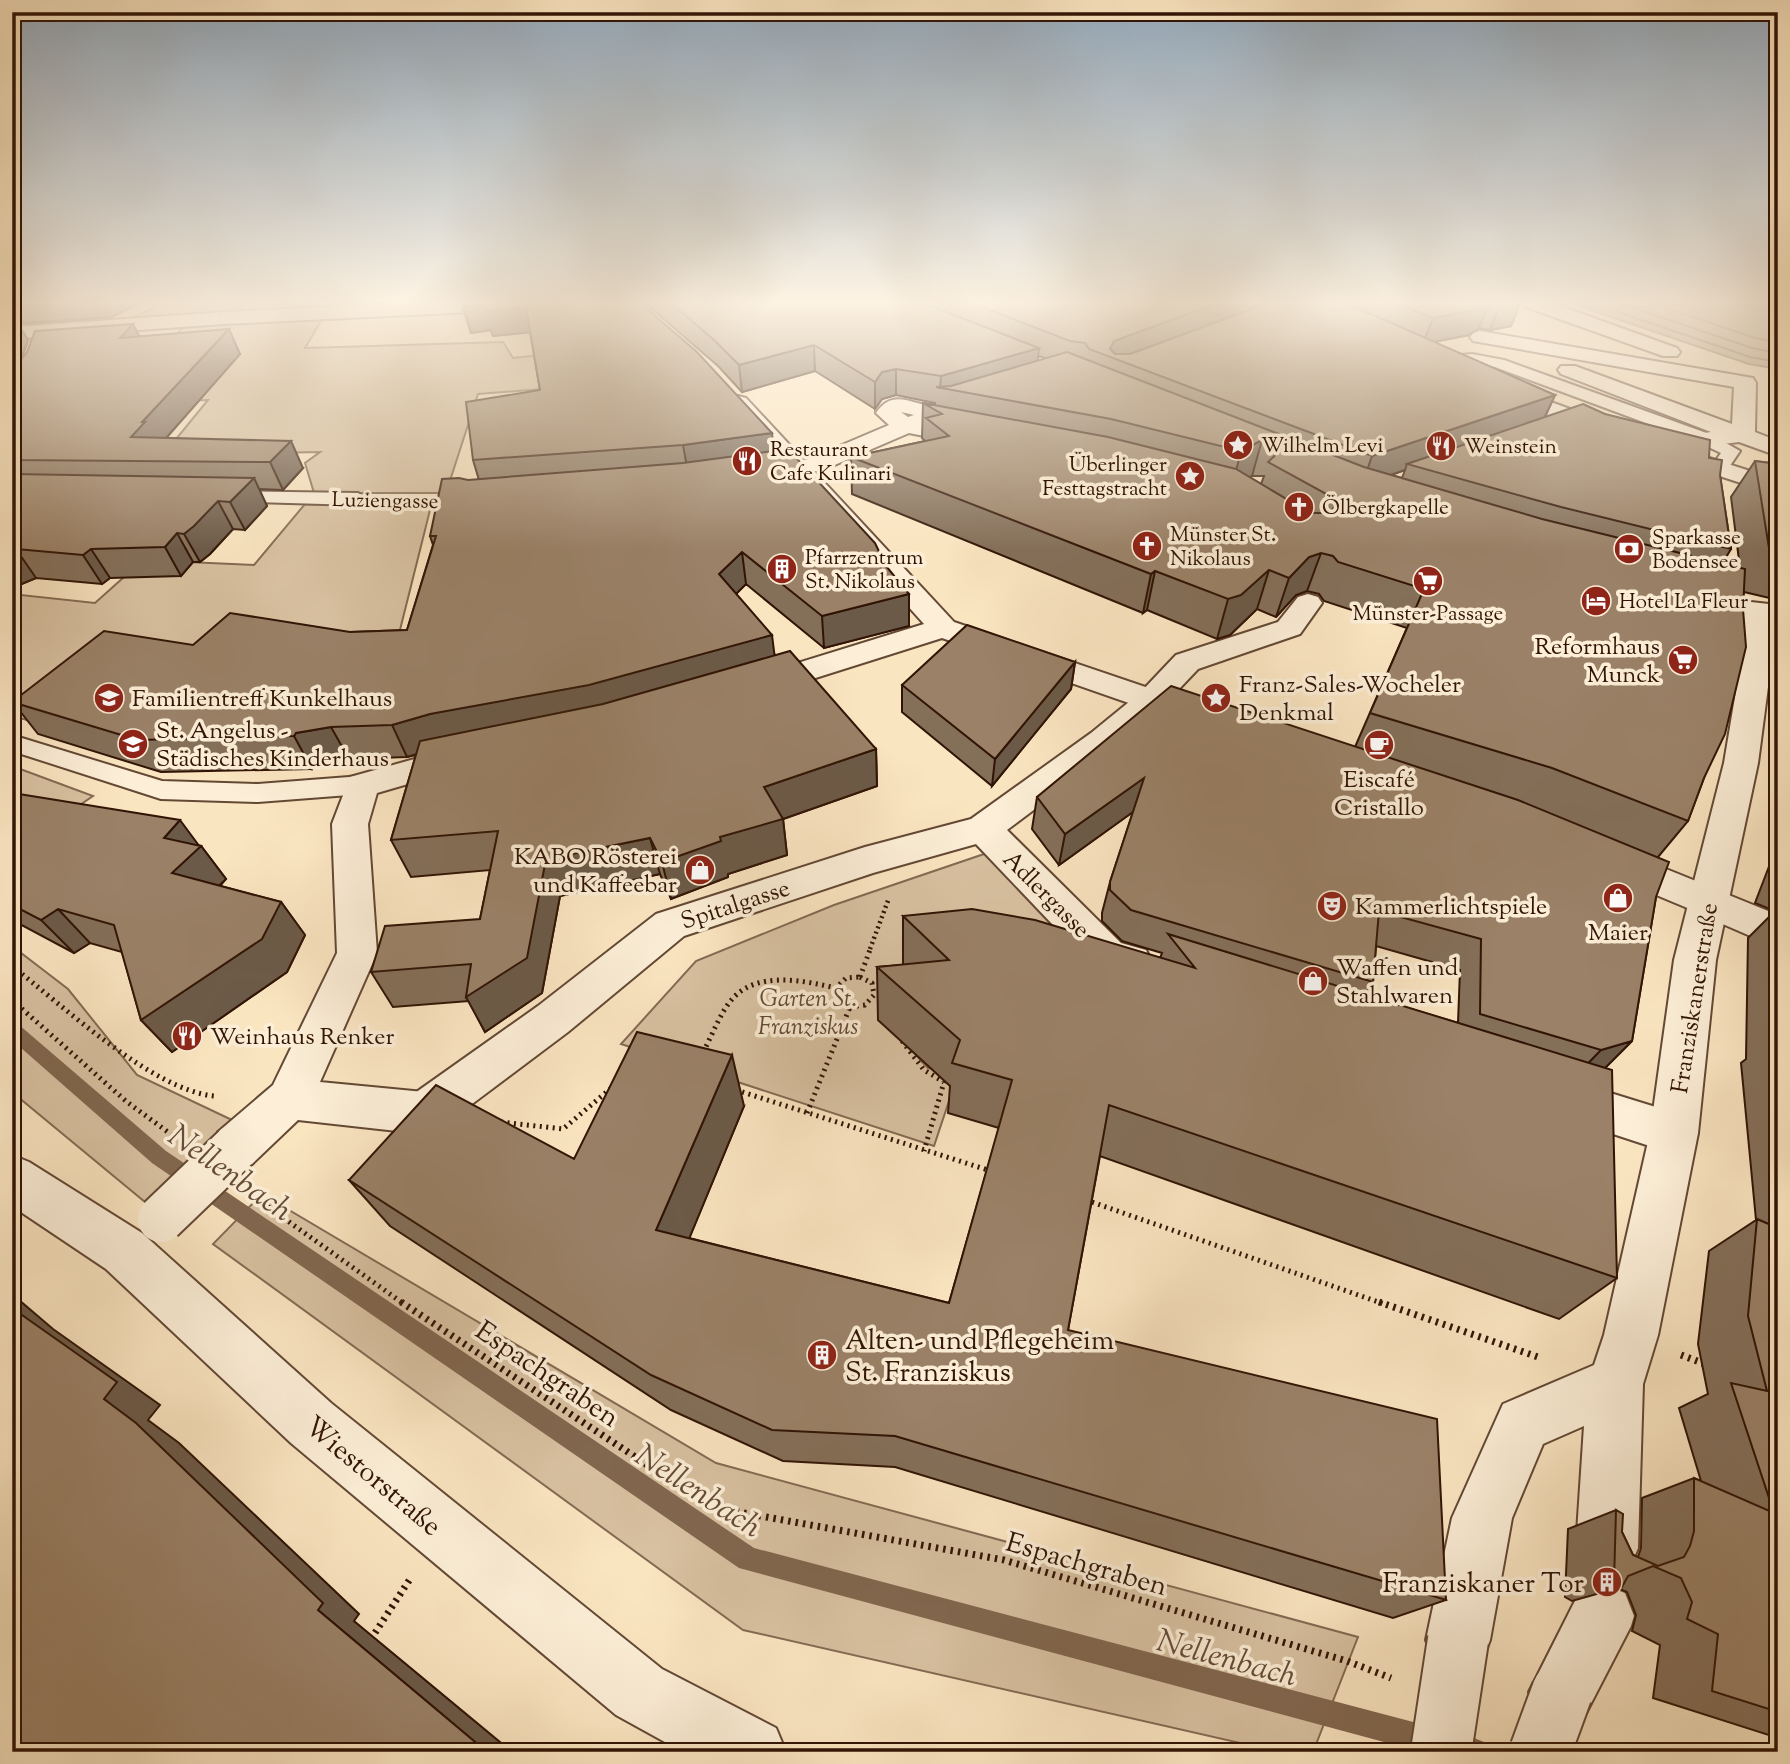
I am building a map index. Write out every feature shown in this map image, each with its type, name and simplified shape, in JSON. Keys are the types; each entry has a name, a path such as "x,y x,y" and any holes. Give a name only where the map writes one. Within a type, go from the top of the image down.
{"street":[{"path":"1491,385 1578,421 1769,485"},
{"path":"1609,385 1778,449"},
{"path":"1742,435 1756,385"},
{"path":"727,391 943,628 1229,726"},
{"path":"987,399 941,413 897,405 891,407 887,414 991,443"},
{"path":"1541,433 1578,421"},
{"path":"729,477 814,466 915,422"},
{"path":"1706,439 1742,435"},
{"path":"1717,494 1719,469"},
{"name":"Spitalgasse","path":"424,1112 553,1019 670,925 865,861 983,829 1103,741 1151,700 1187,662 1289,628 1308,603"},
{"name":"Franziskanerstraße","path":"1607,1548 1623,1359 1674,1133 1695,960 1741,763 1758,649 1752,608"},
{"path":"732,693 943,628"},
{"path":"142,1235 289,1099 356,953 350,824 362,785 445,760 497,750"},
{"name":"Adlergasse","path":"983,829 1107,955 1173,976"},
{"path":"1586,850 1778,932"},
{"path":"1529,1088 1674,1133"},
{"path":"289,1099 424,1112"},
{"name":"Wiestorstraße","path":"12,1178 142,1235 311,1423 639,1692 752,1752"},
{"path":"1441,1752 1458,1640 1482,1518 1523,1424 1623,1359"},
{"path":"1539,1752 1562,1692 1602,1616"}],"lane":[{"path":"1560,385 1706,439 1731,451 1719,469"},
{"name":"Luziengasse","path":"212,496 358,499"},
{"path":"12,743 161,790 258,793 362,785"}],"path":[{"name":"Luziengasse","path":"358,499 444,501 441,513"},
{"path":"860,977 891,891"},
{"path":"12,966 149,1073 203,1095 289,1099"},
{"path":"836,988 846,978 860,977 872,983 874,995"},
{"path":"702,1054 734,997 744,989 791,980 836,988"},
{"path":"836,988 839,1000 850,1007 865,1005 874,995"},
{"path":"874,995 887,996"},
{"path":"12,1000 127,1102 178,1140"},
{"path":"807,1112 850,1007"},
{"path":"899,1038 925,1070 944,1082 924,1151"},
{"path":"424,1112 563,1129 615,1085"},
{"path":"728,1087 994,1172"},
{"name":"Espachgraben","path":"252,1195 352,1269 711,1507 1004,1560 1346,1661"},
{"path":"1085,1199 1623,1359 1714,1367"},
{"path":"366,1647 441,1531"}],"green space":[{"path":"142,385 589,385 478,394 446,493 314,493 305,463 320,452 163,455 208,400 130,402"},
{"path":"305,504 431,506 393,658 42,724 12,716 12,594 95,603 143,560 254,565"},
{"path":"12,766 93,796 12,851"},
{"name":"Garten St. Franziskus","path":"990,852 1084,954 896,1021 920,1060 928,1068 958,1074 934,1146 621,1044 696,961 834,905"},
{"path":"12,946 68,989 137,1075 232,1120 233,1144 151,1207 12,1092"},
{"path":"262,1194 716,1463 1358,1637 1313,1752 1280,1752 743,1630 213,1244"}],"building":[{"path":"12,385 176,385 131,437 291,441 270,462 12,460"},
{"path":"539,385 728,385 772,433 683,445 473,460 466,402 540,390"},
{"path":"1153,385 1364,467 1542,519 1745,569 1743,609 1746,647 1725,734 1704,778 1688,821 1552,768 1370,713 1424,589 1338,562 1333,556 1321,553 1309,557 1289,578 1269,570 1241,595 1228,599 1155,571 1151,574 851,457 949,436 926,418 942,414 923,403 1108,437 1236,469 1310,513 1330,513 1335,506 1330,496 1268,462 1283,448 1278,440 1262,440 1241,451 1111,419 936,387"},
{"path":"1185,385 1533,385 1555,395 1372,456"},
{"path":"1583,404 1605,414 1710,440 1709,458 1722,460 1720,475 1731,549 1561,507 1407,464"},
{"path":"788,449 875,543 886,566 909,594 822,616 742,552 719,574 772,635 589,685 430,714 392,725 331,727 296,733 294,736 138,740 12,702 104,631 193,645 230,613 350,632 407,630 436,536 430,536 442,479 468,480 683,463"},
{"path":"1755,461 1778,464 1778,555 1770,554"},
{"path":"12,474 254,478 230,502 218,501 194,526 184,534 177,533 165,547 91,549 83,555 12,550"},
{"path":"967,625 1075,662 995,759 902,685"},
{"path":"790,651 876,749 764,787 783,819 720,837 721,841 662,862 650,838 546,859 527,958 466,997 471,964 371,972 385,926 480,919 498,831 391,840 420,741 603,704"},
{"path":"1171,686 1518,800 1669,862 1656,897 1632,1041 1601,1050 1480,1014 1481,939 1379,911 1373,982 1131,910 1110,890 1110,882 1144,778 1065,834 1037,797"},
{"path":"19,794 180,820 164,838 201,846 172,873 281,902 262,939 141,1020 114,925 58,909 41,920 12,905 12,798"},
{"path":"972,909 1035,920 1195,968 1168,934 1612,1070 1617,1278 1109,1105 1068,1330 1437,1419 1446,1600 895,1436 772,1430 651,1375 349,1180 436,1085 574,1159 637,1032 732,1055 656,1230 949,1303 1012,1080 952,1063 960,1040 877,967 949,960 903,916"},
{"path":"1757,1219 1778,1228 1778,1712 1712,1691 1718,1634 1687,1619 1692,1602 1681,1578 1653,1566 1628,1576 1622,1587 1614,1583 1616,1510 1623,1514 1622,1532 1633,1555 1658,1566 1684,1557 1690,1546 1694,1531 1694,1478 1774,1513 1731,1383 1767,1391 1748,1316"},
{"path":"12,1308 117,1382 104,1399 136,1423 323,1603 318,1610 487,1752 12,1752"}],"waterway":[{"name":"Nellenbach","path":"12,1029 159,1157 748,1559 1474,1752"}],"place":[{"name":"Wilhelm Levi","path":"1238,445"},
{"name":"Weinstein","path":"1441,446"},
{"name":"Restaurant Cafe Kulinari","path":"747,461"},
{"name":"Überlinger Festtagstracht","path":"1190,476"},
{"name":"Ölbergkapelle","path":"1299,507"},
{"name":"Münster St. Nikolaus","path":"1147,546"},
{"name":"Sparkasse Bodensee","path":"1629,549"},
{"name":"Pfarrzentrum St. Nikolaus","path":"782,569"},
{"name":"Münster-Passage","path":"1428,581"},
{"name":"Hotel La Fleur","path":"1596,601"},
{"name":"Reformhaus Munck","path":"1683,660"},
{"name":"Familientreff Kunkelhaus","path":"109,698"},
{"name":"Franz-Sales-Wocheler Denkmal","path":"1216,698"},
{"name":"St. Angelus - Städisches Kinderhaus","path":"133,744"},
{"name":"Eiscafé Cristallo","path":"1379,745"},
{"name":"KABO Rösterei und Kaffeebar","path":"700,870"},
{"name":"Maier","path":"1618,898"},
{"name":"Kammerlichtspiele","path":"1332,906"},
{"name":"Waffen und Stahlwaren","path":"1313,981"},
{"name":"Weinhaus Renker","path":"187,1036"},
{"name":"Alten- und Pflegeheim St. Franziskus","path":"822,1355"},
{"name":"Franziskaner Tor","path":"1607,1582"}]}
